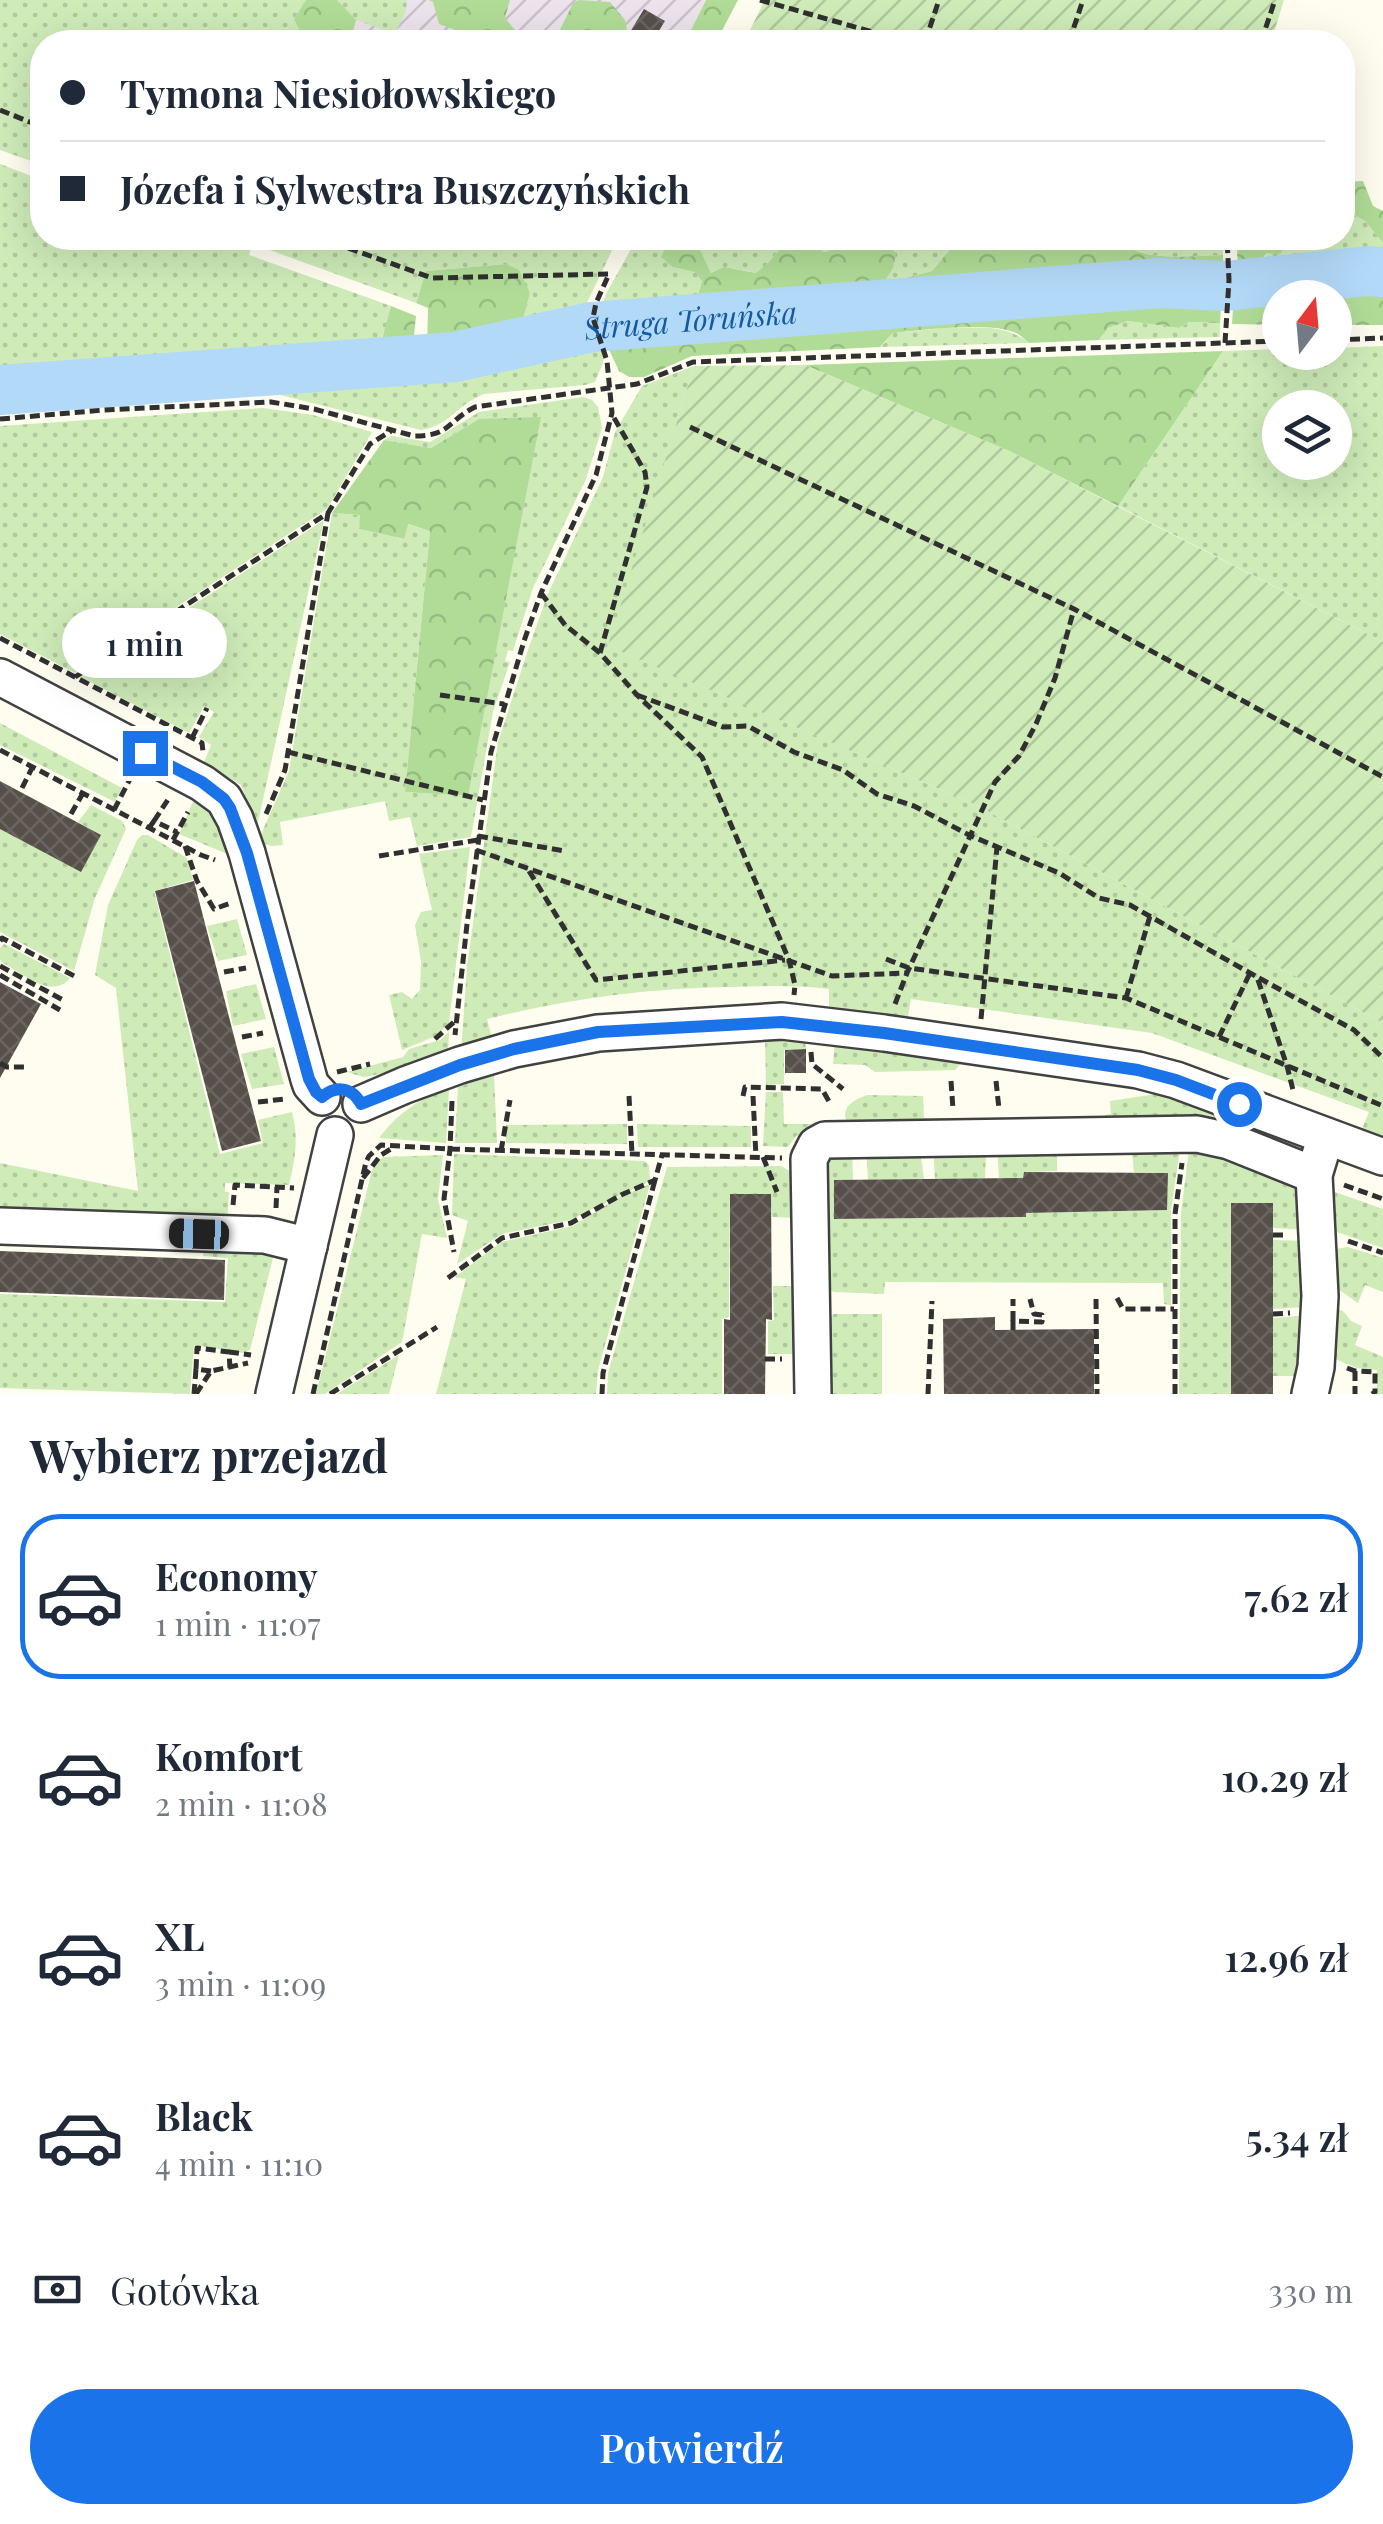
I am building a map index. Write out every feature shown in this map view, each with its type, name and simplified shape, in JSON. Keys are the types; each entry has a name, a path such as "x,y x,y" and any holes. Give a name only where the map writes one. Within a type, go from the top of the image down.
{"street":[{"path":"0,677 214,790 230,808 247,853 309,1091 318,1120 335,1134 357,1127 362,1115 355,1095 342,1089 309,1091"},
{"path":"361,1104 454,1067 514,1049 598,1032 801,1023 1138,1070 1176,1080 1383,1156"},
{"path":"1310,1394 1320,1296 1314,1132"},
{"path":"270,1371 310,1246 335,1134"},
{"path":"813,1394 809,1159 816,1146 831,1139 1186,1134 1229,1141 1314,1174"},
{"path":"0,1226 265,1235 310,1246"}],"path":[{"path":"760,0 866,30"},
{"path":"928,30 939,0"},
{"path":"1073,30 1083,0"},
{"path":"1264,30 1272,1"},
{"path":"0,110 30,122"},
{"path":"354,250 432,278 610,274 593,318 607,361 612,413 596,474 541,593 504,704 483,800 455,1021 444,1199 454,1252"},
{"path":"1225,342 1228,250"},
{"path":"1352,339 1383,338"},
{"path":"0,419 271,402 314,409 414,436 438,434 475,407 637,384 693,362 1262,341"},
{"path":"600,652 648,487 645,472 612,413"},
{"path":"690,427 1074,609 1383,777"},
{"path":"0,750 211,859 247,853 285,770 328,513 370,444 391,431"},
{"path":"75,677 328,513"},
{"path":"541,593 565,625 600,652 637,695 702,757 788,960 812,1064 844,1089"},
{"path":"884,1033 908,970 995,782 1019,756 1036,724 1055,678 1074,609"},
{"path":"130,641 136,650"},
{"path":"440,695 504,704"},
{"path":"637,695 723,726 748,726 794,752 842,770 877,794 914,806 969,835 1059,873 1099,898 1130,905 1354,1030 1383,1058"},
{"path":"192,738 208,708"},
{"path":"288,752 483,800"},
{"path":"22,788 32,767"},
{"path":"72,814 83,793"},
{"path":"149,828 154,821 177,832"},
{"path":"379,856 478,838 564,851"},
{"path":"185,846 196,881 211,908 239,900"},
{"path":"980,1046 997,847"},
{"path":"476,850 832,976 908,970 1126,998 1383,1106"},
{"path":"528,868 596,980 788,960"},
{"path":"1126,998 1150,916"},
{"path":"0,941 2,938 78,978"},
{"path":"886,960 908,970"},
{"path":"0,966 66,1001"},
{"path":"224,972 258,966"},
{"path":"1218,1037 1254,975"},
{"path":"1254,975 1314,1132"},
{"path":"0,976 60,1010"},
{"path":"422,1043 438,1038 455,1021"},
{"path":"242,1037 276,1030"},
{"path":"258,1102 309,1091 384,1060"},
{"path":"0,1064 28,1066"},
{"path":"743,1096 745,1087 822,1089 831,1105"},
{"path":"629,1096 632,1154"},
{"path":"753,1096 756,1157"},
{"path":"501,1150 510,1100"},
{"path":"1174,1394 1174,1214 1186,1134"},
{"path":"313,1394 366,1162 381,1145 809,1159"},
{"path":"602,1394 603,1373 662,1154"},
{"path":"1314,1174 1383,1200"},
{"path":"448,1278 502,1238 571,1223 655,1180"},
{"path":"234,1206 235,1185 295,1188"},
{"path":"265,1235 269,1208 276,1209 277,1187"},
{"path":"1117,1298 1123,1309 1174,1309"},
{"path":"1013,1321 1042,1322 1042,1315 1034,1314 1030,1299"},
{"path":"1096,1299 1096,1394"},
{"path":"928,1394 932,1300"},
{"path":"1013,1330 1014,1300"},
{"path":"330,1394 437,1326"},
{"path":"195,1394 197,1348 229,1352 270,1371"},
{"path":"229,1352 230,1368"},
{"path":"1316,1355 1355,1371 1375,1372 1376,1392 1372,1394"},
{"path":"196,1369 211,1371 254,1362 270,1371"},
{"path":"930,1370 940,1370"},
{"path":"195,1394 211,1371"},
{"path":"1355,1371 1355,1394"}],"shaded area":[{"path":"168,0 706,0 691,30 161,30"}],"green space":[{"path":"0,0 306,0 294,19 309,30 30,30 30,161 0,150"},
{"path":"306,0 337,0 356,20 353,30 300,30 294,19"},
{"path":"337,0 407,0 397,30 384,30 356,20"},
{"path":"429,0 510,0 505,18 515,30 455,30 439,24"},
{"path":"706,0 738,0 722,30 691,30"},
{"path":"765,0 1284,0 1275,30 750,30"},
{"path":"610,2 625,20 627,30 560,30 573,3"},
{"path":"0,164 30,175 30,250 251,250 249,255 391,306 383,334 366,356 0,376"},
{"path":"1355,181 1363,181 1373,206 1383,211 1383,243 1365,221 1355,216"},
{"path":"1355,216 1365,221 1383,243 1383,263 1261,272 1272,250 1355,250"},
{"path":"270,250 612,250 582,313 524,316 530,293 506,264 426,271 416,303"},
{"path":"630,250 665,250 662,257 672,267 696,272 702,280 697,297 675,307 673,316 599,320 605,296"},
{"path":"664,250 700,250 711,273 724,267 756,273 779,250 893,250 893,268 883,284 932,271 950,250 1135,250 1179,257 1223,255 1224,279 1157,276 673,316 675,307 697,297 702,281 695,272 672,267 661,257"},
{"path":"700,250 779,250 757,273 724,267 711,273"},
{"path":"872,250 950,250 932,271 882,284"},
{"path":"1223,250 1223,255 1179,257 1137,251"},
{"path":"1283,250 1280,254 1267,253 1261,272 1239,277 1237,252"},
{"path":"506,264 519,270 530,293 524,316 582,313 576,325 451,354 427,350 428,308 416,303 426,271"},
{"path":"1383,279 1383,325 1352,325 1352,280 1348,280"},
{"path":"1262,291 1262,325 1232,324 1234,293"},
{"path":"1222,292 1220,323 1189,322 1179,328 1128,321 1108,328 1099,340 1029,343 1005,329 921,330 893,333 880,347 692,356 644,377 629,377 619,371 604,339 613,330"},
{"path":"391,306 416,316 412,354 366,356 382,339"},
{"path":"1128,321 1179,328 1189,322 1220,323 1220,337 1099,340 1108,328"},
{"path":"945,328 1000,329 1029,343 881,347 893,333"},
{"path":"1383,346 1383,642 1118,506 1223,351 1262,350 1262,370 1352,370 1352,347"},
{"path":"519,350 604,350 603,363 595,382 484,394 440,424 421,430 276,394 0,414 0,394 450,364"},
{"path":"1223,351 1118,506 1009,451 805,365"},
{"path":"805,365 1009,451 1383,642 1383,1023 974,804 608,646 694,366"},
{"path":"694,366 609,646 974,804 1383,1023 1383,1142 1361,1131 1369,1112 1152,1033 911,999 907,1022 829,1014 829,989 768,986 668,990 547,1006 487,1019 493,1042 461,1053 467,967 498,742 529,647 547,596 603,477 615,432 642,386"},
{"path":"583,397 598,407 602,428 586,479 533,588 513,651 508,650 505,661 510,662 493,712 471,837 417,846 410,817 389,821 385,801 280,822 283,845 258,841 289,771 332,513 361,515 359,529 403,539 407,524 430,531 405,792 467,796 479,419 431,448 384,440 391,436 430,442 479,412"},
{"path":"263,408 313,415 372,432 327,509 75,673 0,634 0,426"},
{"path":"541,417 468,796 405,792 430,531 408,524 404,539 359,529 360,515 332,513 384,440 431,448 479,419"},
{"path":"324,520 257,827 241,785 204,762 211,745 199,737 214,712 204,706 189,733 81,677 130,646 136,652 140,649 135,643"},
{"path":"0,723 122,788 115,802 0,745"},
{"path":"195,797 215,812 230,855 179,834"},
{"path":"91,805 122,821 126,829 95,898 74,971 0,932 0,829 100,835 78,822"},
{"path":"142,835 187,858 193,880 154,891 220,1154 263,1143 258,1120 292,1112 295,1149 289,1185 225,1183 225,1192 229,1192 227,1225 0,1219 0,1163 138,1191 116,988 95,975 108,905"},
{"path":"470,847 449,1023 436,1036 402,1050 389,995 402,992 412,999 420,990 421,961 415,925 421,912 432,910 419,854"},
{"path":"237,919 247,955 218,961 207,926"},
{"path":"4,944 70,978 63,984 46,986 28,978 0,960"},
{"path":"256,984 266,1019 233,1026 226,991"},
{"path":"449,1032 448,1056 371,1076 347,1072 403,1057 409,1049 440,1040"},
{"path":"765,1041 805,1041 806,1049 784,1050 784,1084 766,1085"},
{"path":"835,1042 957,1059 960,1064 955,1070 875,1072 865,1065 833,1064"},
{"path":"274,1047 284,1084 252,1089 241,1054"},
{"path":"494,1075 497,1143 455,1143 458,1087"},
{"path":"449,1089 446,1143 379,1138 409,1108"},
{"path":"766,1092 783,1092 784,1124 813,1124 813,1129 796,1136 788,1147 763,1146"},
{"path":"1163,1093 1303,1144 1304,1155 1106,1127 1110,1101"},
{"path":"867,1095 923,1096 924,1118 951,1118 951,1130 847,1122 847,1108"},
{"path":"627,1124 627,1144 506,1143 506,1125"},
{"path":"637,1124 751,1126 751,1147 638,1147"},
{"path":"1181,1142 1171,1210 1171,1305 1164,1304 1163,1283 885,1282 884,1294 834,1292 826,1288 821,1164 838,1146 852,1147 853,1180 835,1219 1025,1217 1026,1213 1166,1210 1168,1173 1134,1172 1131,1144"},
{"path":"1190,1142 1306,1180 1307,1230 1273,1228 1231,1394 1179,1394 1181,1213"},
{"path":"919,1144 924,1179 868,1180 866,1146"},
{"path":"1057,1144 1057,1171 999,1178 997,1145"},
{"path":"933,1146 986,1146 985,1179 935,1179"},
{"path":"454,1154 645,1161 650,1181 570,1220 502,1234 457,1264 468,1221 452,1215"},
{"path":"443,1155 438,1199 447,1238 422,1234 402,1342 325,1394 316,1394 372,1170 383,1157"},
{"path":"781,1166 793,1173 799,1218 772,1217 770,1194 730,1195 729,1317 722,1319 722,1394 607,1394 608,1373 667,1167"},
{"path":"650,1184 598,1370 596,1394 436,1394 466,1279 455,1277 501,1242 573,1226 619,1197"},
{"path":"1324,1188 1383,1209 1383,1248 1328,1229"},
{"path":"1273,1240 1305,1241 1307,1307 1273,1309"},
{"path":"1348,1247 1383,1258 1383,1292 1365,1285 1358,1303 1335,1287 1333,1254 1336,1249"},
{"path":"204,1249 272,1252 273,1258 250,1350 243,1353 194,1345 190,1394 0,1388 0,1294 225,1302 228,1258 203,1256"},
{"path":"773,1286 800,1286 801,1354 768,1354 768,1321 774,1320"},
{"path":"1335,1308 1362,1326 1355,1345 1383,1357 1383,1394 1377,1394 1377,1370 1357,1368 1330,1357"},
{"path":"834,1314 882,1314 882,1394 821,1394 827,1318"},
{"path":"1304,1316 1304,1376 1273,1376 1273,1318"},
{"path":"399,1355 389,1394 337,1394"}],"building":[{"path":"644,9 665,21 659,30 631,30"},
{"path":"0,781 101,835 81,872 0,829"},
{"path":"194,881 261,1141 222,1151 155,891"},
{"path":"0,982 41,1004 0,1078"},
{"path":"806,1049 806,1073 785,1073 785,1050"},
{"path":"1024,1172 1168,1173 1167,1210 1026,1213 1026,1217 834,1219 834,1180 1023,1178"},
{"path":"730,1194 771,1194 772,1320 766,1319 765,1394 724,1394 724,1319 730,1320"},
{"path":"1231,1203 1273,1203 1273,1394 1231,1394"},
{"path":"0,1251 225,1260 224,1300 0,1292"},
{"path":"995,1317 995,1330 1094,1329 1094,1394 944,1394 943,1319"}],"waterway":[{"name":"Struga Toruńska","path":"0,390 455,357 592,327 1160,283 1226,286 1383,272"}],"route":[{"path":"145,753 202,782 230,808 247,853 309,1079 322,1097 342,1089 355,1095 361,1104 460,1065 514,1049 598,1032 782,1022 1109,1064 1176,1080 1239,1104"}]}
